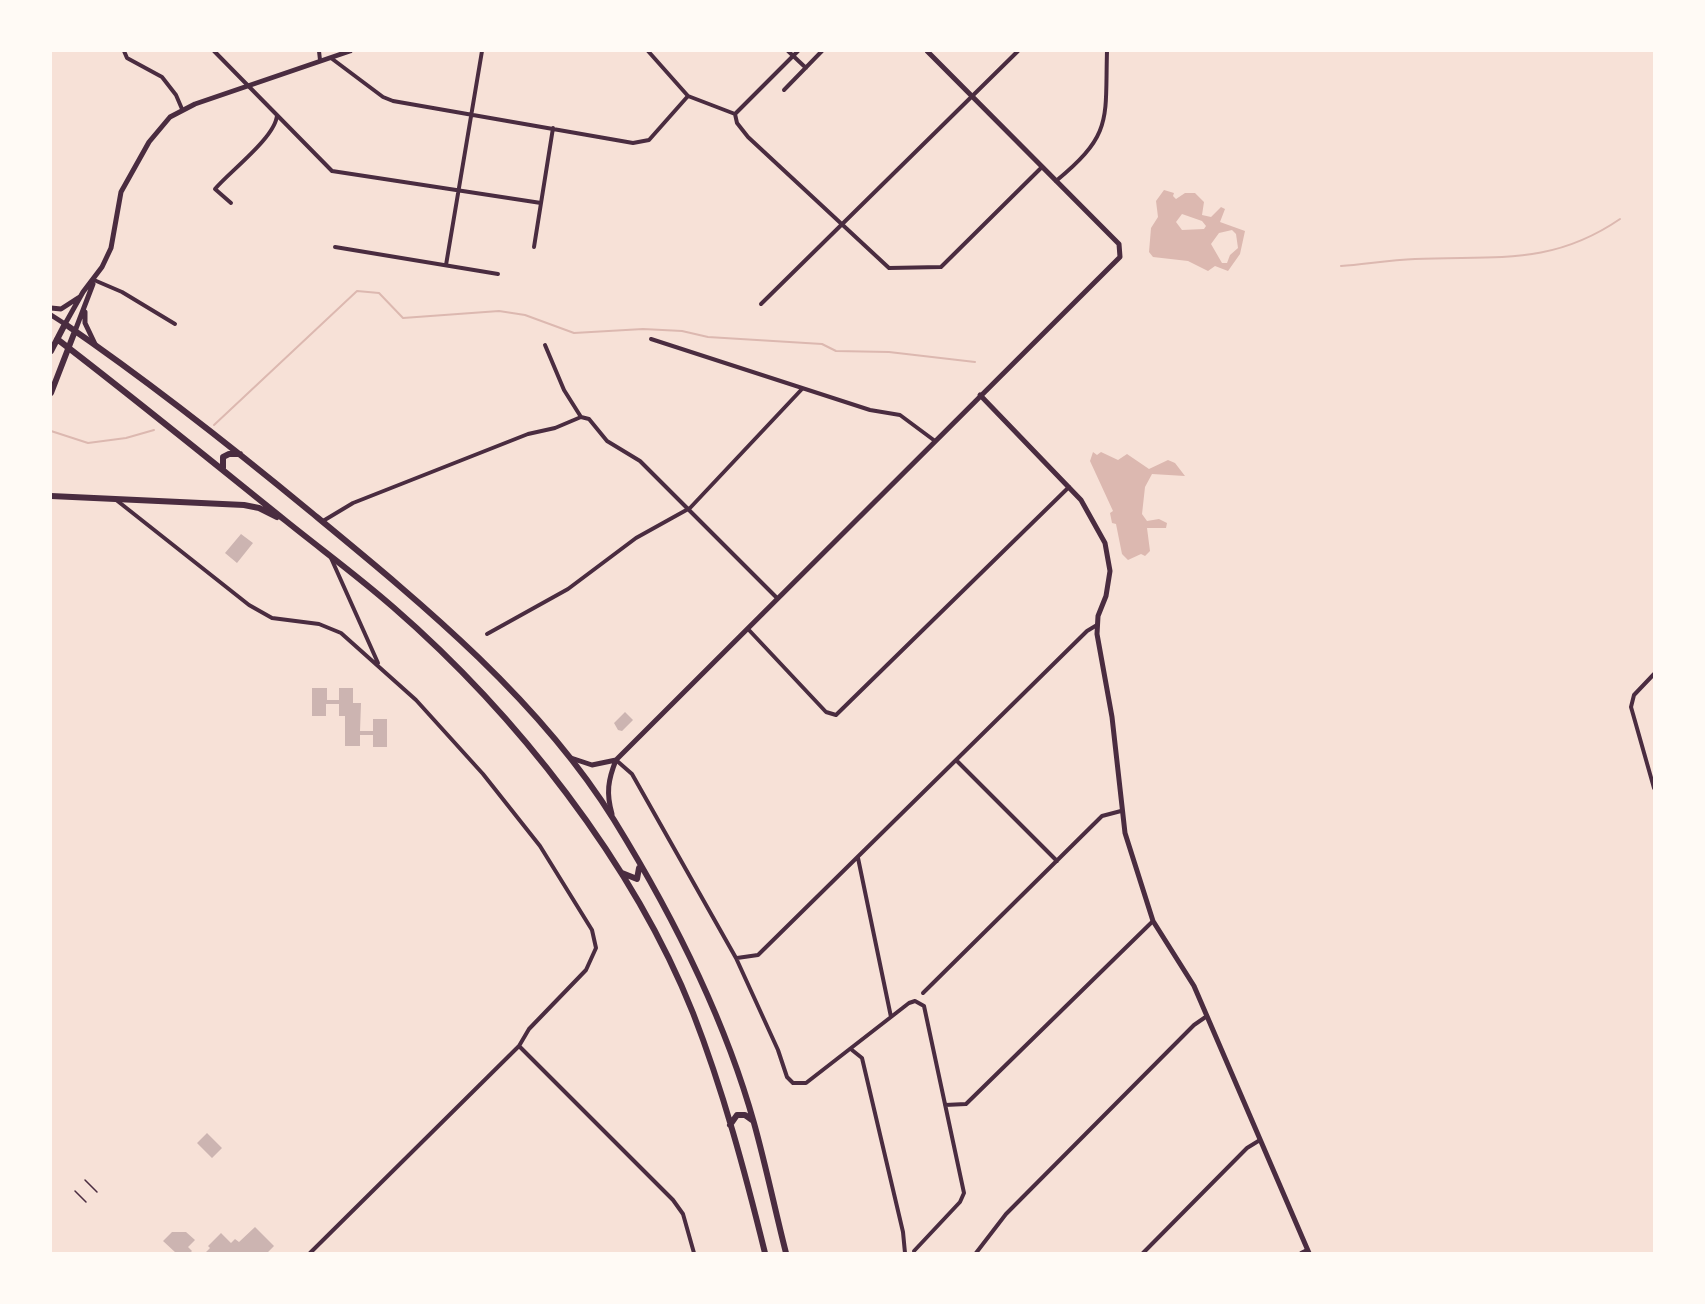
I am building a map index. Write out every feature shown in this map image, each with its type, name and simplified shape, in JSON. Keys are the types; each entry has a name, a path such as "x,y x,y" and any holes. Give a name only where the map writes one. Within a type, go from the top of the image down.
{"main road":[{"path":"51,351 54,337 65,324 240,454 409,592 469,648 567,756 613,818 670,919 710,1002 753,1121 786,1253"},
{"path":"51,393 75,331"},
{"path":"54,337 223,468 394,608 490,702 572,802 621,873 692,1011 730,1125 765,1253"},
{"path":"223,468 223,458 229,454 240,454"},
{"path":"51,496 112,497 244,505 259,508 288,522"},
{"path":"621,873 637,879 639,865"},
{"path":"730,1125 738,1115 746,1115 753,1121"},
{"path":"760,1232 760,1253"}],"street":[{"path":"124,51 127,58 168,83 182,109"},
{"path":"214,51 332,171 339,174 542,203"},
{"path":"319,51 320,60"},
{"path":"75,331 94,280 111,248 121,192 154,134 170,117 182,109 350,51"},
{"path":"446,265 482,51"},
{"path":"648,51 688,96 735,114"},
{"path":"788,51 806,68"},
{"path":"735,114 798,51"},
{"path":"784,90 822,51"},
{"path":"613,818 607,789 616,760 980,395 1117,262 1121,250 1119,244 927,51"},
{"path":"761,304 844,225 1018,51"},
{"path":"1056,182 1083,159 1102,127 1106,111 1107,51"},
{"path":"330,57 383,97 393,101 641,143 649,140 688,96"},
{"path":"735,114 737,123 748,137 889,268 941,267 1041,168"},
{"path":"231,203 215,189 262,141 275,125 277,115"},
{"path":"534,247 553,128"},
{"path":"335,247 498,274"},
{"path":"51,315 65,324 94,280"},
{"path":"94,280 122,292 175,324"},
{"path":"51,308 61,309 80,298"},
{"path":"87,301 85,322 95,345"},
{"path":"651,339 870,410 900,415 935,441"},
{"path":"545,345 564,390 581,417"},
{"path":"487,634 568,589 636,538 690,508 802,389"},
{"path":"980,395 1069,487 1096,524 1108,558 1109,587 1097,625 1112,717 1125,833 1153,921 1191,980 1208,1016 1308,1251 1301,1253"},
{"path":"322,522 352,503 528,434 555,428 581,417 589,419 607,441 640,461 690,508 777,598"},
{"path":"747,628 826,712 836,715 1069,487"},
{"path":"112,497 249,606 285,622 319,624 333,629 378,664 416,700 483,774 540,846 592,930 596,948 592,962 529,1029 519,1046 310,1253"},
{"path":"329,554 378,664"},
{"path":"736,958 758,955 1087,631 1097,625"},
{"path":"1654,674 1634,695 1631,707 1654,788"},
{"path":"567,756 592,765 616,760"},
{"path":"616,760 632,774 736,958 778,1050 787,1077 793,1083 806,1083 852,1050 909,1003 915,1001 924,1006 964,1193 960,1202 914,1251"},
{"path":"957,761 1057,861"},
{"path":"923,993 1102,816 1121,811"},
{"path":"858,858 891,1017"},
{"path":"945,1104 966,1104 1153,921"},
{"path":"976,1253 1006,1214 1194,1025 1208,1016"},
{"path":"519,1046 673,1200 683,1214 694,1253"},
{"path":"852,1050 862,1058 903,1232 905,1253"},
{"path":"1143,1253 1247,1148 1260,1140"}],"path":[{"path":"85,1180 97,1192"},
{"path":"75,1191 87,1202"}],"shaded area":[{"path":"1164,190 1174,193 1173,196 1176,199 1185,193 1195,193 1204,202 1202,215 1211,217 1221,207 1225,209 1220,222 1245,231 1240,254 1228,271 1215,266 1208,271 1188,261 1153,257 1149,252 1151,228 1158,217 1156,201","holes":["1182,214 1202,221 1206,226 1204,229 1182,230 1176,222","1232,230 1236,234 1238,248 1230,255 1227,263 1222,263 1211,244 1219,233"]},
{"path":"1093,452 1097,455 1101,452 1118,460 1127,454 1149,469 1168,460 1175,463 1185,476 1152,474 1145,487 1142,514 1147,521 1159,519 1167,523 1166,528 1147,528 1150,551 1145,556 1141,554 1128,560 1122,554 1116,524 1112,523 1110,513 1113,511 1090,461"}],"building":[{"path":"241,534 253,543 237,563 225,553"},
{"path":"312,688 327,688 327,700 339,700 339,688 353,688 353,703 361,703 360,731 373,731 373,719 387,719 387,747 373,747 373,735 360,735 360,746 345,746 345,716 339,716 339,704 326,704 326,716 312,716"},
{"path":"625,712 633,720 622,731 618,730 614,723"},
{"path":"207,1133 222,1148 212,1158 197,1143"},
{"path":"255,1227 274,1246 267,1253 205,1253 210,1248 208,1246 221,1233 231,1243 235,1239 239,1242"},
{"path":"172,1232 186,1232 195,1240 188,1247 192,1251 190,1253 176,1253 163,1241"}],"waterway":[{"path":"1341,266 1545,252 1569,245 1620,219"},
{"path":"214,425 357,291 379,293 403,318 499,311 525,315 574,333 643,329 682,331 708,337 822,344 836,351 889,352 975,362"},
{"path":"51,431 88,443 126,438 154,430"}]}
